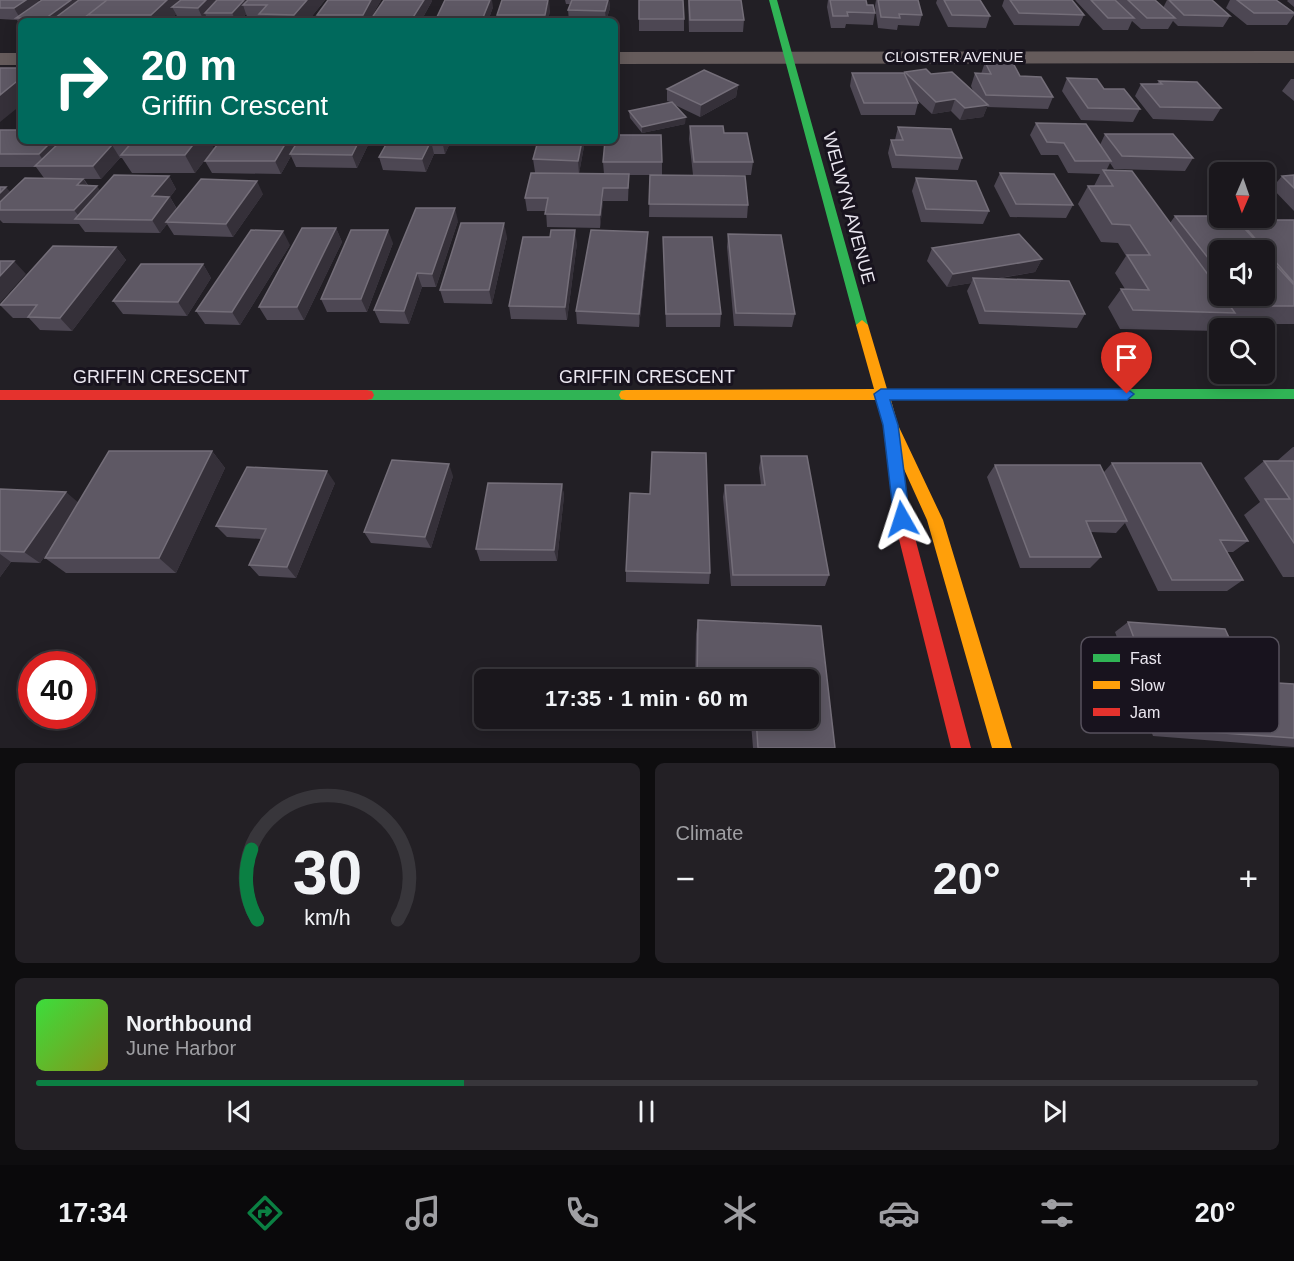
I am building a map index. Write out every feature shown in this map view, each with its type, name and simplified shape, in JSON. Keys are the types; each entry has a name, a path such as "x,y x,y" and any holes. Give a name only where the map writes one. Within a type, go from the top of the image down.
{"street":[{"name":"WELWYN AVENUE","path":"773,0 881,394 891,425 935,520 1002,748"},
{"name":"CLOISTER AVENUE","path":"618,58 1294,57"},
{"path":"0,59 18,59"},
{"name":"GRIFFIN CRESCENT","path":"0,395 1294,394"},
{"name":"WELWYN AVENUE","path":"891,425 902,519 961,748"}],"building":[{"path":"0,0 26,0 14,8 0,8"},
{"path":"42,0 71,0 46,18 16,18"},
{"path":"79,0 107,0 84,18 55,18"},
{"path":"107,0 167,0 151,15 88,15"},
{"path":"181,0 206,0 198,8 172,7"},
{"path":"217,0 244,0 232,13 205,13"},
{"path":"248,0 307,0 294,15 259,14 267,5 243,5"},
{"path":"328,0 371,0 363,15 317,15"},
{"path":"384,0 424,0 413,18 372,18"},
{"path":"445,0 490,0 483,18 436,18"},
{"path":"502,0 548,0 545,15 497,15"},
{"path":"572,0 608,0 605,11 568,10"},
{"path":"639,0 683,0 684,19 639,19"},
{"path":"689,0 741,0 744,20 690,20"},
{"path":"830,0 866,0 867,5 873,5 875,13 847,12 848,16 833,16"},
{"path":"878,0 918,0 922,15 899,14 900,18 881,17"},
{"path":"944,0 980,0 990,16 952,15"},
{"path":"1010,0 1072,0 1084,15 1019,13"},
{"path":"1091,0 1115,0 1134,18 1108,18"},
{"path":"1128,0 1155,0 1175,18 1147,18"},
{"path":"1169,0 1212,0 1230,16 1184,15"},
{"path":"1237,0 1276,0 1294,13 1254,13"},
{"path":"985,62 1013,63 1020,76 1041,77 1053,97 986,95 975,73 991,74"},
{"path":"0,68 18,68 18,80 0,95"},
{"path":"926,69 931,74 952,72 988,105 965,108 955,99 936,102 905,72"},
{"path":"704,70 738,85 701,105 667,89"},
{"path":"852,73 904,73 918,103 864,103"},
{"path":"1067,78 1097,79 1104,89 1124,89 1140,109 1088,108"},
{"path":"1159,81 1197,82 1221,108 1160,107 1141,84 1162,84"},
{"path":"672,102 686,117 642,127 629,111"},
{"path":"1036,123 1086,124 1111,161 1075,161 1064,143 1047,142"},
{"path":"690,126 723,126 724,133 747,133 753,162 694,162"},
{"path":"898,127 951,129 962,158 896,155 891,140 903,140"},
{"path":"0,130 18,130 18,144 49,144 39,154 0,154"},
{"path":"1105,134 1173,134 1193,158 1122,156"},
{"path":"618,135 661,135 662,162 603,162 605,144 618,144"},
{"path":"58,144 130,144 112,145 93,166 35,166"},
{"path":"130,144 194,144 185,155 121,155"},
{"path":"218,144 285,144 275,161 205,161"},
{"path":"296,144 358,144 352,155 290,154"},
{"path":"386,144 430,144 422,159 379,157"},
{"path":"537,144 581,144 578,161 533,159"},
{"path":"1103,170 1132,171 1209,276 1209,306 1230,306 1235,313 1133,310 1121,289 1149,290 1127,255 1150,255 1130,225 1112,224 1088,186 1113,186"},
{"path":"531,173 629,174 628,188 603,188 600,215 545,214 548,198 525,198"},
{"path":"1000,173 1054,174 1073,205 1016,204"},
{"path":"114,175 169,176 152,196 169,197 152,220 75,219"},
{"path":"650,175 745,176 748,205 649,204"},
{"path":"1294,175 1294,188 1282,176"},
{"path":"25,178 83,179 77,185 97,186 74,210 0,210 0,202"},
{"path":"916,178 976,181 989,211 926,209"},
{"path":"201,179 257,181 226,224 166,222"},
{"path":"416,208 455,208 432,274 417,273 404,311 374,310"},
{"path":"1175,216 1209,216 1209,228 1244,228 1255,240 1209,240 1209,259"},
{"path":"1275,220 1294,220 1294,283 1275,261 1275,240 1256,240 1246,228 1275,228"},
{"path":"461,223 504,223 489,290 440,290"},
{"path":"302,228 336,228 297,307 259,307"},
{"path":"251,230 283,231 232,312 196,311"},
{"path":"351,230 388,230 361,299 321,299"},
{"path":"551,230 575,230 565,307 509,306 523,237 550,237"},
{"path":"591,230 648,232 639,314 576,311"},
{"path":"728,234 781,235 795,314 736,313"},
{"path":"1019,234 1042,259 953,274 932,248"},
{"path":"663,237 712,237 721,314 666,314"},
{"path":"53,246 116,247 60,318 28,317 37,305 0,305"},
{"path":"0,261 14,261 0,276"},
{"path":"141,264 203,264 178,302 113,301"},
{"path":"1275,264 1294,285 1294,306 1275,306"},
{"path":"973,278 1069,281 1085,314 985,311"},
{"path":"109,451 212,451 159,558 45,558"},
{"path":"652,452 706,453 710,573 626,571 630,493 650,494"},
{"path":"761,456 807,456 829,575 733,575 725,485 765,485"},
{"path":"392,460 449,464 425,537 364,532"},
{"path":"1264,461 1294,461 1294,543 1265,499 1290,499"},
{"path":"1112,463 1201,463 1248,541 1220,540 1243,580 1172,580"},
{"path":"995,465 1100,465 1127,521 1086,521 1101,557 1030,557"},
{"path":"247,467 327,471 287,567 249,565 266,529 216,526"},
{"path":"488,483 562,484 554,550 476,549"},
{"path":"0,489 66,492 24,552 0,551"},
{"path":"698,620 821,626 835,748 758,748 757,729 819,729 819,669 697,669"},
{"path":"1128,622 1225,629 1229,637 1134,637"},
{"path":"1279,683 1294,684 1294,738 1224,733 1279,733"}],"traffic: fast":[{"path":"773,0 862,325"},
{"path":"1008,394 1294,394"},
{"path":"367,395 626,395"}],"traffic: slow":[{"path":"862,325 891,425 935,520 1002,748"},
{"path":"626,395 1008,394"}],"traffic: jam":[{"path":"0,395 367,395"},
{"path":"894,454 902,519 961,748"}],"route":[{"path":"902,519 891,425 881,394 1127,394"}]}
